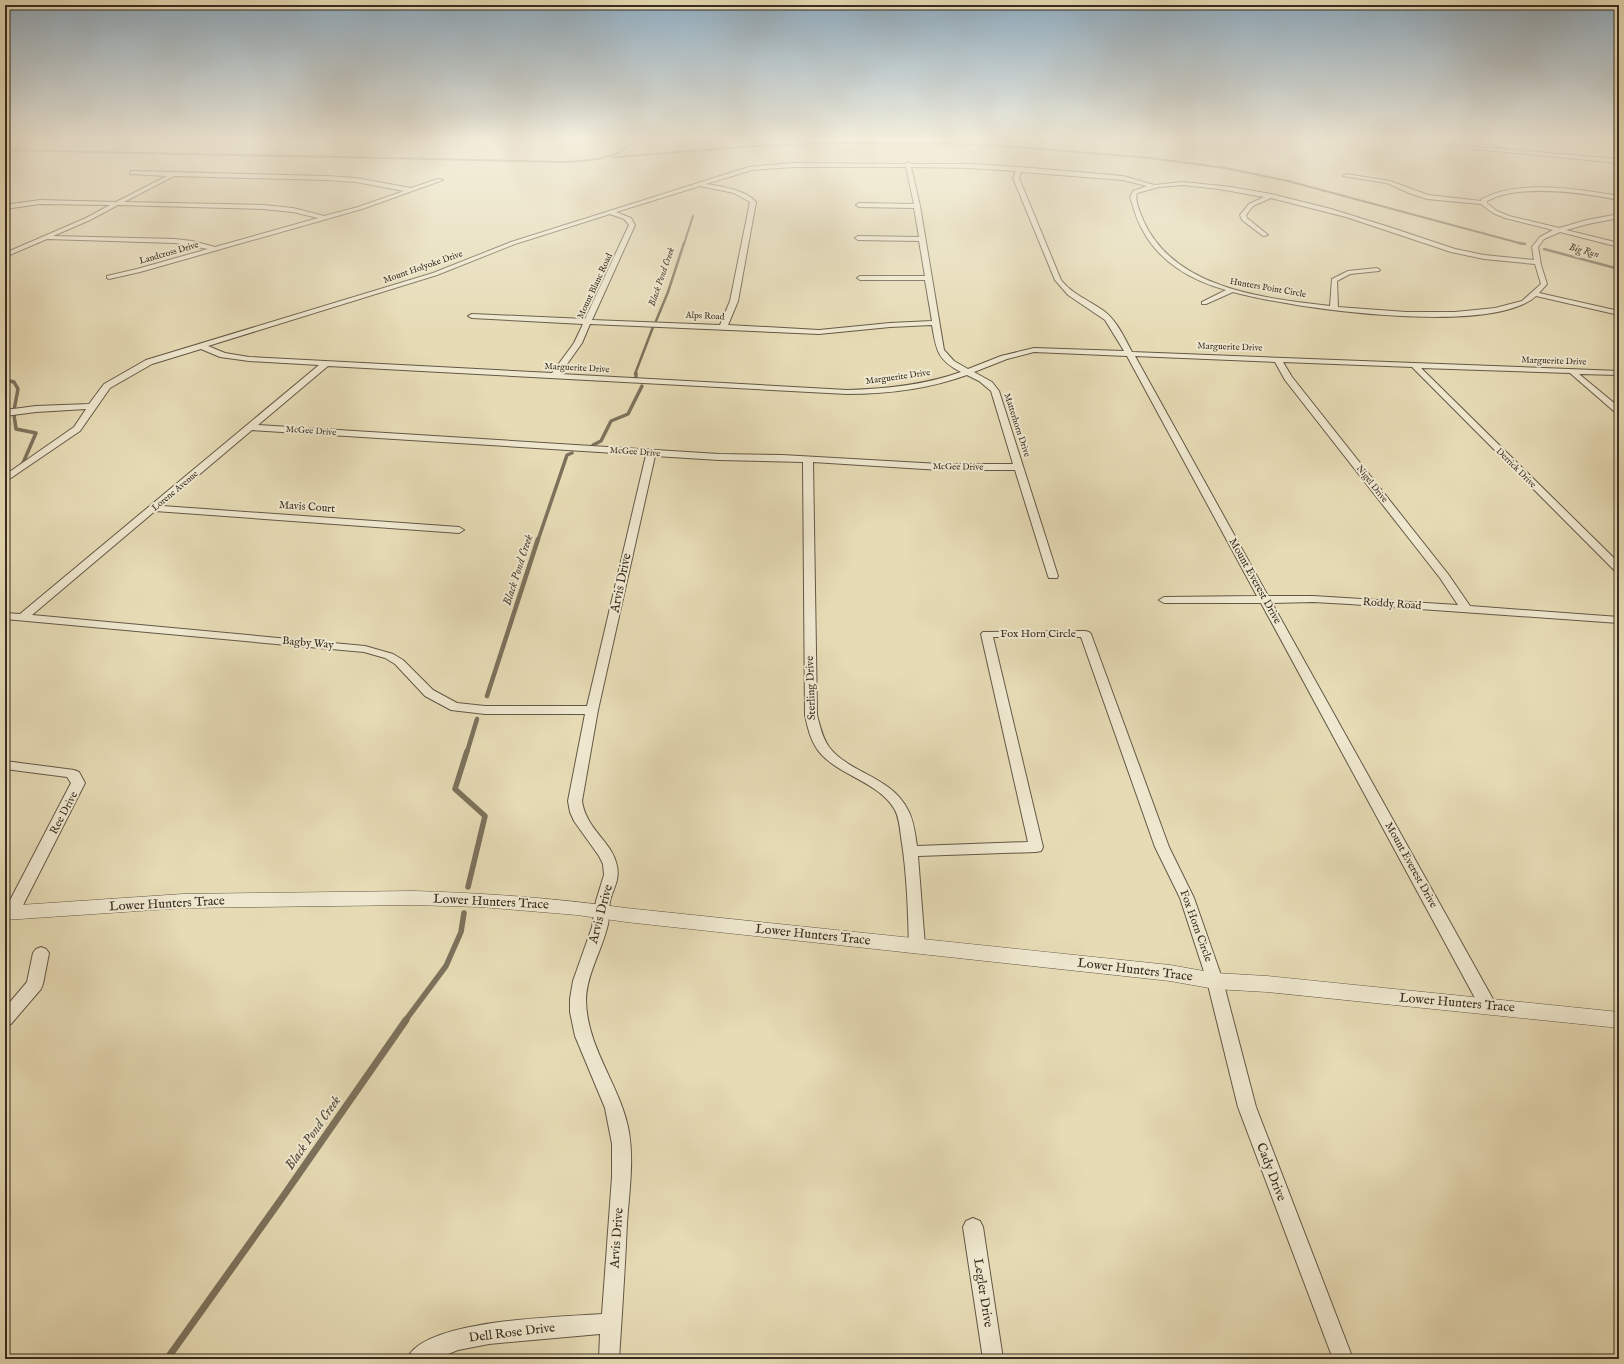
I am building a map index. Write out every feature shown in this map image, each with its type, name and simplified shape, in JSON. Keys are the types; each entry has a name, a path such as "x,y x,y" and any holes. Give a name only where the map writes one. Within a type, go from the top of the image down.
{"street":[{"path":"5,207 23,204"},
{"path":"86,204 278,208 324,218"},
{"path":"5,255 118,204"},
{"name":"Landcross Drive","path":"109,277 138,271 216,249 369,204"},
{"name":"Mount Holyoke Drive","path":"92,406 107,386 143,365 434,274 513,243 635,204"},
{"path":"723,327 729,316 734,301 753,204"},
{"name":"Mount Everest Drive","path":"1027,204 1058,280 1067,291 1104,313 1114,326 1488,1006"},
{"name":"Hunters Point Circle","path":"1135,204 1142,225 1161,251 1194,277 1230,291 1266,299 1334,308 1429,314 1464,314 1507,307 1524,302 1534,294"},
{"path":"1254,204 1246,208 1243,215 1244,219 1265,235"},
{"name":"Hunters Point Circle","path":"1301,204 1354,217 1453,251 1492,258 1537,262"},
{"path":"1484,204 1495,212 1507,217 1619,245"},
{"path":"859,205 917,206"},
{"name":"Matterhorn Drive","path":"917,206 940,350 943,356 951,364 989,384 995,391 1020,467 1052,576"},
{"name":"Mount Blanc Road","path":"554,376 572,354 589,322 632,225 632,222 627,218 608,212"},
{"path":"1534,294 1544,284 1537,262 1535,247 1546,235 1587,222 1619,216"},
{"path":"45,238 192,243 216,249"},
{"path":"858,238 922,239"},
{"path":"1334,308 1334,280 1350,273 1377,270"},
{"path":"860,278 928,278"},
{"path":"1204,303 1230,291"},
{"path":"1534,294 1619,313"},
{"name":"Alps Road","path":"472,316 827,332 890,325 936,324"},
{"name":"Marguerite Drive","path":"201,346 223,355 237,358 847,392 888,390 935,382 968,372 1007,356 1026,351 1048,350 1619,373"},
{"name":"Nigel Drive","path":"1277,359 1288,378 1444,576 1466,609"},
{"name":"Lorene Avenue","path":"23,617 325,364"},
{"name":"Derrick Drive","path":"1414,365 1619,570"},
{"path":"1573,372 1619,411"},
{"path":"5,413 36,409 92,406"},
{"path":"5,479 77,429 92,406"},
{"name":"McGee Drive","path":"250,428 719,458 782,458 940,467 1020,467"},
{"name":"Arvis Drive","path":"609,1359 622,1172 620,1135 616,1114 609,1094 585,1042 578,1021 578,998 586,968 600,928 603,901 610,884 611,875 610,865 602,850 582,826 576,815 575,807 592,710 651,453"},
{"name":"Sterling Drive","path":"808,460 812,726 820,744 827,753 843,765 878,786 890,795 900,806 904,815 911,851 917,946"},
{"name":"Mavis Court","path":"154,508 459,530"},
{"name":"Roddy Road","path":"1164,600 1349,601 1619,620"},
{"name":"Bagby Way","path":"5,616 365,649 389,656 399,662 429,693 455,707 485,710 592,710"},
{"name":"Fox Horn Circle","path":"911,851 1036,847 987,634 1085,634 1162,848 1188,898 1215,981"},
{"name":"Ree Drive","path":"5,765 69,773 74,775 78,783 8,913"},
{"name":"Lower Hunters Trace","path":"8,913 183,901 413,898 488,901 602,911 634,916 1170,973 1215,981 1267,984 1619,1020"},
{"path":"5,1019 35,984 41,953"},
{"name":"Cady Drive","path":"1215,981 1247,1107 1343,1359"},
{"name":"Legler Drive","path":"973,1227 993,1359"},
{"name":"Dell Rose Drive","path":"417,1359 439,1346 462,1338 506,1332 611,1323"}],"waterway":[{"name":"Big Run","path":"1373,204 1520,243"},
{"name":"Black Pond Creek","path":"684,244 693,216"},
{"name":"Black Pond Creek","path":"656,321 668,292 684,243"},
{"name":"Big Run","path":"1520,243 1525,244"},
{"name":"Big Run","path":"1544,249 1619,269"},
{"name":"Black Pond Creek","path":"635,374 653,327"},
{"path":"5,380 14,382 18,389 14,410"},
{"name":"Black Pond Creek","path":"593,445 601,441 611,421 628,414 642,386"},
{"path":"14,415 16,429 36,433 23,463 20,466"},
{"name":"Black Pond Creek","path":"538,540 567,455 572,453"},
{"name":"Black Pond Creek","path":"487,696 538,539"},
{"name":"Black Pond Creek","path":"467,752 477,719"},
{"name":"Black Pond Creek","path":"467,751 455,789 485,816 468,887"},
{"name":"Black Pond Creek","path":"405,1021 446,966 461,932 464,913"},
{"name":"Black Pond Creek","path":"167,1359 282,1198 406,1020"}]}
